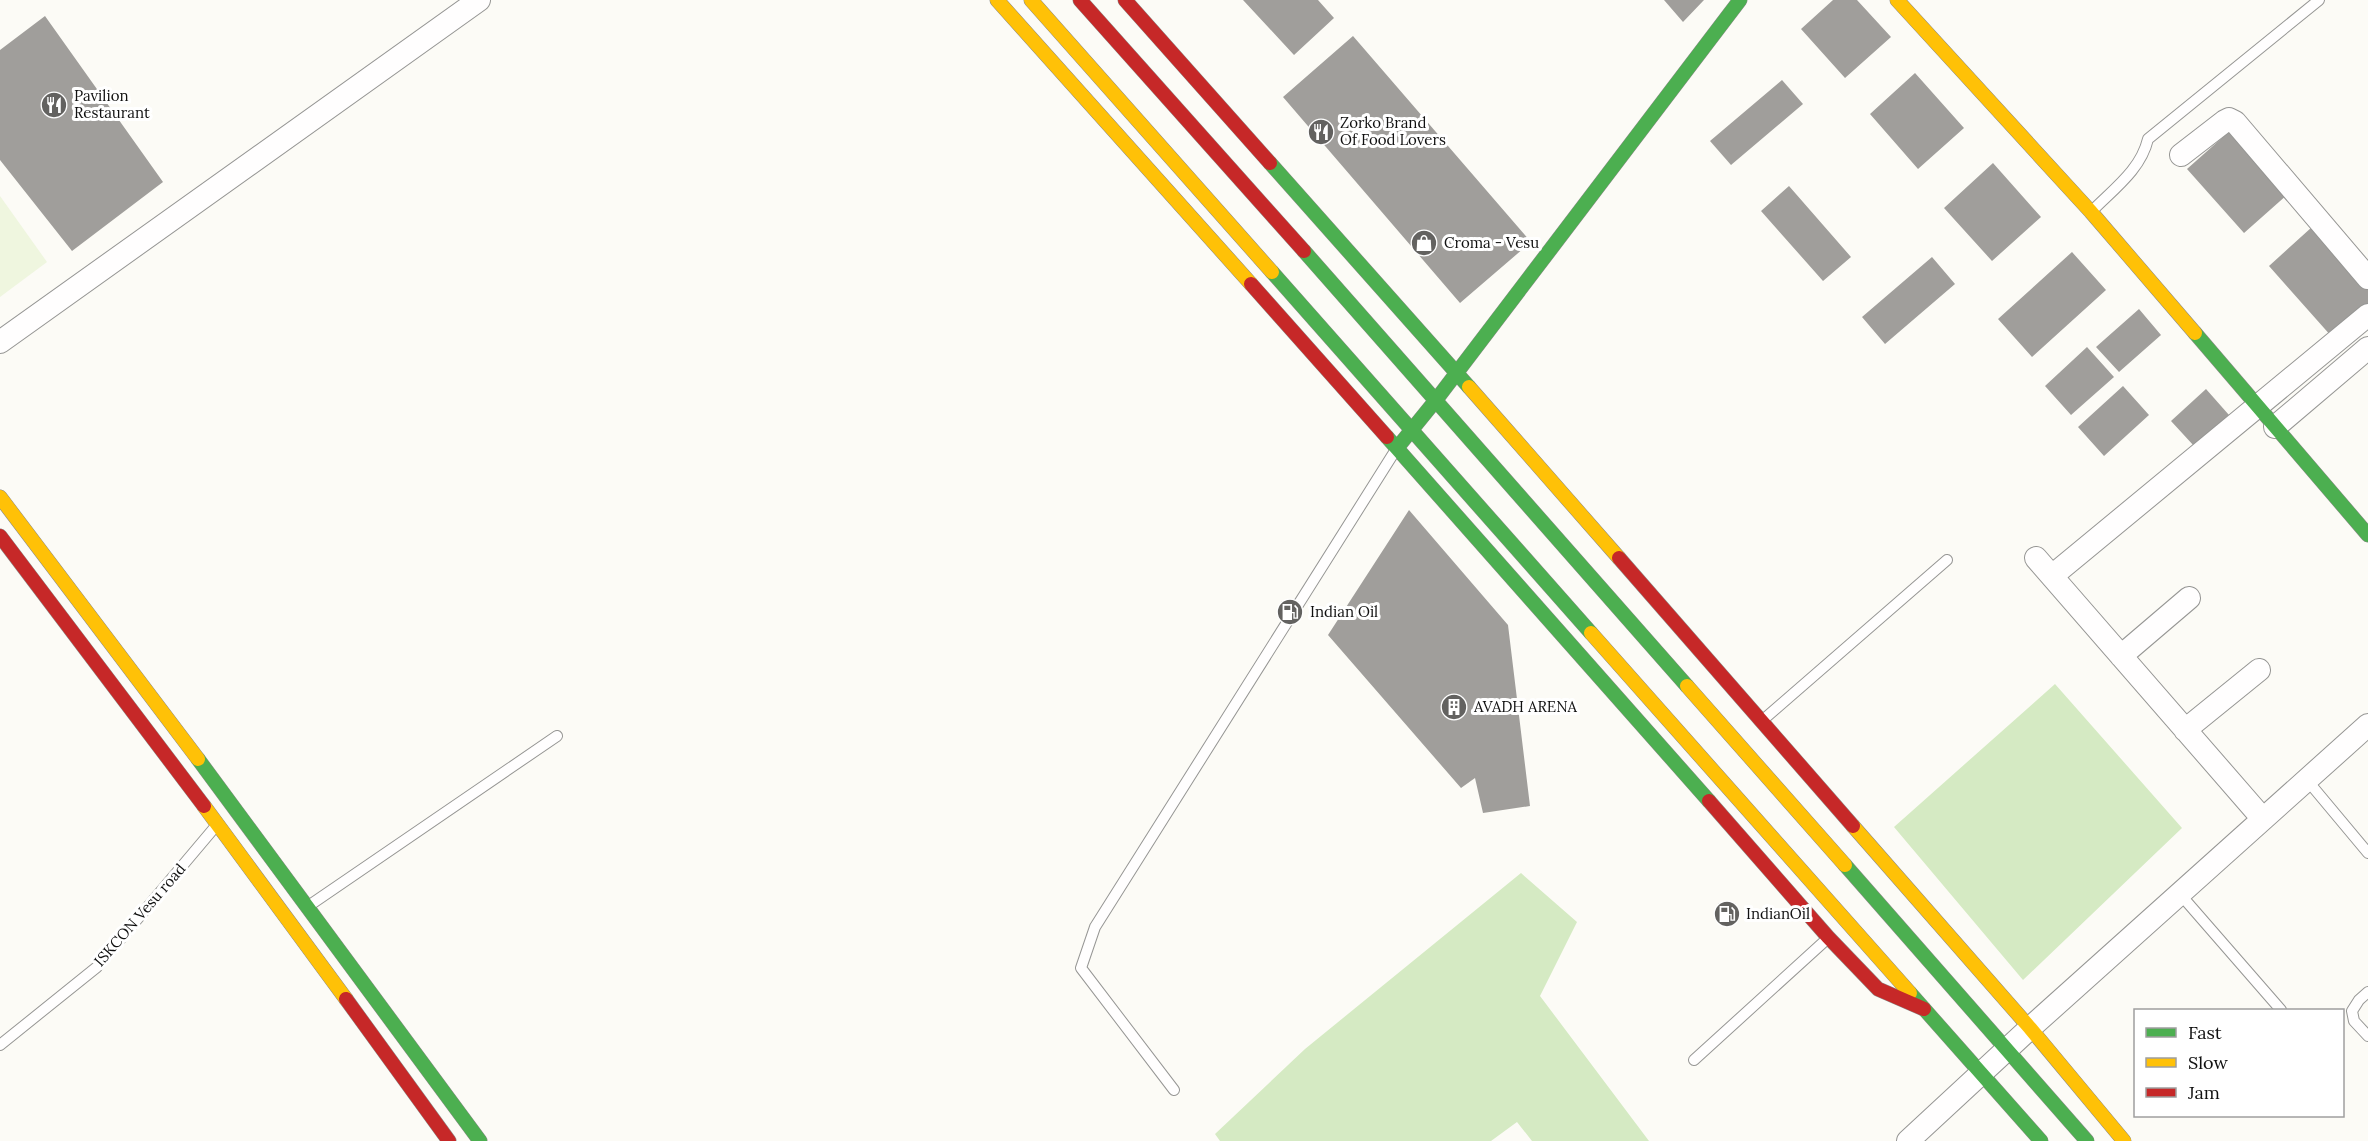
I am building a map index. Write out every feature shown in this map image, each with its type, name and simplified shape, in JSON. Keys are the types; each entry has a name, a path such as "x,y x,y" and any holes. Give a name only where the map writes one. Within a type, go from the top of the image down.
{"street":[{"path":"0,342 479,0"},
{"path":"997,0 1397,448 1828,937 1878,989 1924,1009"},
{"path":"1031,0 1981,1073 2030,1134 2041,1141"},
{"path":"1080,0 1436,400 2087,1141"},
{"path":"1125,0 1457,373 2030,1028 2124,1141"},
{"path":"1397,448 1413,431 1740,0"},
{"path":"1897,0 2091,212 2368,535"},
{"path":"2181,155 2229,119 2235,122 2368,278"},
{"path":"2052,576 2368,315"},
{"path":"2275,427 2368,348"},
{"path":"2322,352 2338,373"},
{"path":"0,496 244,820 306,908 480,1141"},
{"path":"0,536 217,825 448,1141"},
{"path":"2036,558 2264,819"},
{"path":"2121,656 2189,598"},
{"path":"2186,730 2259,670"},
{"path":"1908,1141 2030,1028 2368,725"}],"lane":[{"path":"2091,212 2135,169 2144,154 2148,139 2319,0"},
{"path":"1174,1090 1081,968 1095,927 1397,448"},
{"path":"1761,722 1947,560"},
{"path":"306,908 557,736"},
{"path":"2307,780 2368,853"},
{"name":"ISKCON Vesu road","path":"0,1045 97,967 217,825"},
{"path":"2180,894 2279,1009"},
{"path":"1694,1060 1828,937"},
{"path":"2368,992 2352,1011 2354,1021 2368,1036"}],"green space":[{"path":"0,196 47,262 0,297"},
{"path":"2055,684 2182,828 2023,980 1894,827"},
{"path":"1521,873 1577,922 1540,996 1649,1141 1532,1141 1517,1122 1491,1141 1220,1141 1215,1134 1305,1049"}],"building":[{"path":"1243,0 1318,0 1334,18 1294,55"},
{"path":"1664,0 1704,0 1683,22"},
{"path":"1833,0 1857,0 1891,37 1845,78 1801,29"},
{"name":"Pavilion Restaurant","path":"45,16 163,182 72,251 0,160 0,50"},
{"path":"1353,36 1531,242 1460,303 1283,97"},
{"path":"1915,73 1964,128 1918,169 1870,114"},
{"path":"1782,80 1803,104 1731,165 1710,141"},
{"path":"2232,129 2289,193 2244,233 2187,169"},
{"path":"1993,163 2041,217 1992,261 1944,208"},
{"path":"1789,186 1851,257 1823,281 1761,211"},
{"path":"2312,227 2368,290 2368,305 2332,337 2269,266"},
{"path":"2072,252 2106,290 2032,357 1998,319"},
{"path":"1932,257 1955,284 1885,344 1862,317"},
{"path":"2139,309 2161,335 2119,372 2096,347"},
{"path":"2087,347 2114,377 2071,415 2045,386"},
{"path":"2123,386 2149,415 2104,456 2078,427"},
{"path":"2206,389 2229,415 2194,446 2171,421"},
{"name":"AVADH ARENA","path":"1409,510 1508,625 1530,806 1483,813 1475,778 1461,788 1328,635"}],"traffic: fast":[{"path":"1397,448 1740,0"},
{"path":"1270,163 1469,387"},
{"path":"1304,251 1687,686"},
{"path":"1272,272 1591,633"},
{"path":"2195,333 2368,535"},
{"path":"1387,437 1709,801"},
{"path":"198,759 480,1141"},
{"path":"1845,865 2087,1141"},
{"path":"1910,993 2041,1141"}],"traffic: slow":[{"path":"997,0 1251,284"},
{"path":"1031,0 1272,272"},
{"path":"1897,0 2091,212 2195,333"},
{"path":"1469,387 1619,558"},
{"path":"0,497 198,759"},
{"path":"1591,633 1910,993"},
{"path":"1687,686 1845,865"},
{"path":"204,806 346,999"},
{"path":"1853,826 2030,1028 2124,1141"}],"traffic: jam":[{"path":"1080,0 1304,251"},
{"path":"1125,0 1270,163"},
{"path":"1251,284 1387,437"},
{"path":"0,536 204,806"},
{"path":"1619,558 1853,826"},
{"path":"1709,801 1828,937 1878,989 1924,1009"},
{"path":"346,999 449,1141"}],"place":[{"name":"Pavilion Restaurant","path":"54,105"},
{"name":"Zorko Brand Of Food Lovers","path":"1321,132"},
{"name":"Croma - Vesu","path":"1424,243"},
{"name":"Indian Oil","path":"1290,612"},
{"name":"AVADH ARENA","path":"1454,707"},
{"name":"IndianOil","path":"1727,914"}]}
